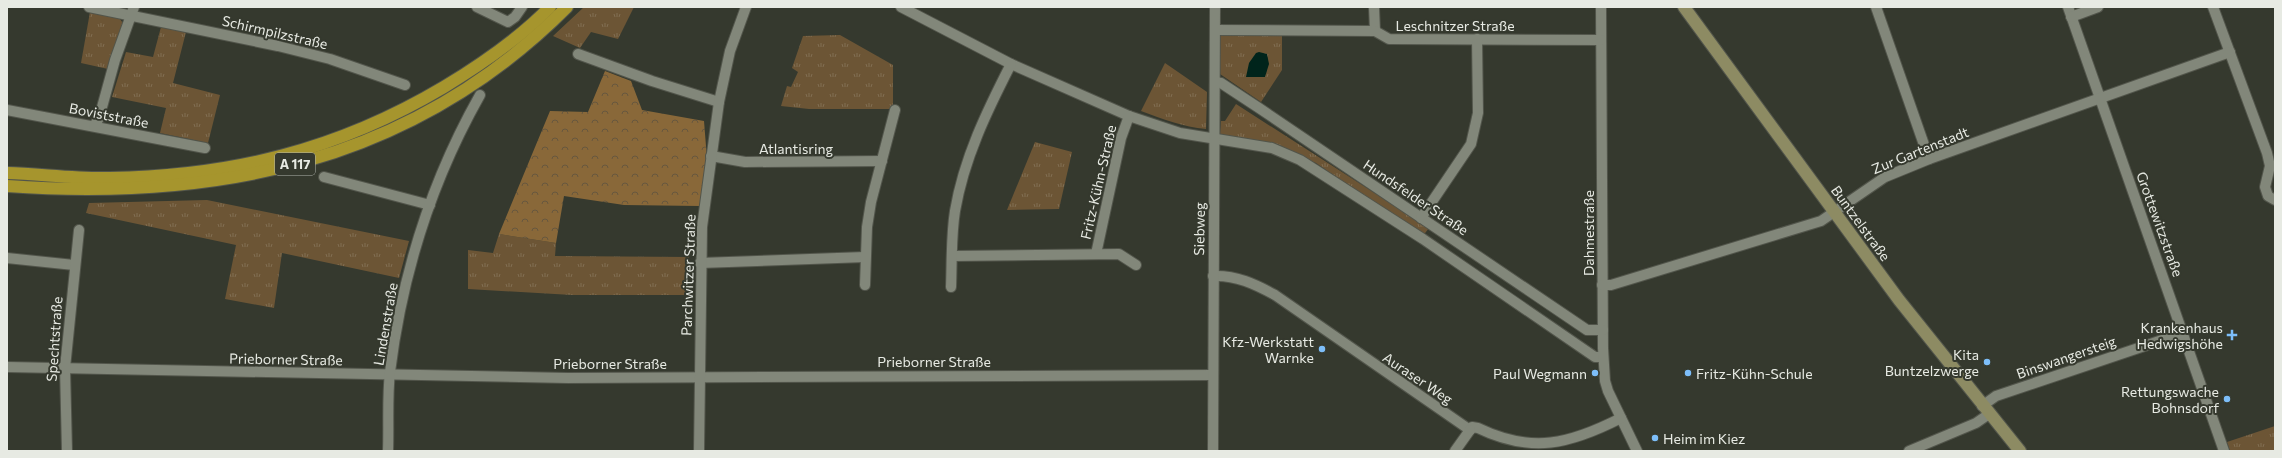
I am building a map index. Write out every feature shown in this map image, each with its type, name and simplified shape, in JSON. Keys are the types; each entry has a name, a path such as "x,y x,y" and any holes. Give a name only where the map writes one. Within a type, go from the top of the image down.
{"highway":[{"name":"A 117","path":"7,173 108,178 137,177 220,169 287,156 331,142 408,108 486,60 550,7"},
{"name":"A 117","path":"7,186 132,189 180,185 250,176 355,146 396,128 463,90 509,59 567,7"}],"street":[{"name":"Schirmpilzstraße","path":"89,7 133,11 278,46 330,59 405,85"},
{"path":"477,7 508,22 516,17 522,7"},
{"name":"Parchwitzer Straße","path":"699,451 700,262 702,227 719,102 730,51 746,7"},
{"name":"Fritz-Kühn-Straße","path":"901,7 1010,64 1129,116 1180,133 1214,138"},
{"name":"Siebweg","path":"1213,451 1212,276 1215,7"},
{"path":"1374,7 1375,31"},
{"name":"Dahmestraße","path":"1601,7 1603,357 1605,381 1637,451"},
{"name":"Buntzelstraße","path":"1684,7 1899,300 2020,451"},
{"path":"1876,7 1929,159"},
{"path":"2070,12 2098,7"},
{"path":"2213,7 2267,153 2272,169 2265,187 2268,196 2275,200"},
{"path":"94,126 99,118 115,60 133,11"},
{"name":"Grottewitzstraße","path":"2070,12 2224,451"},
{"name":"Leschnitzer Straße","path":"1215,30 1375,31 1390,39 1601,40"},
{"path":"1421,218 1471,144 1478,113 1477,39"},
{"name":"Zur Gartenstadt","path":"1602,285 1611,285 1821,221 1885,177 1929,159 2230,52"},
{"path":"578,54 652,81 719,102"},
{"path":"951,287 955,211 972,147 1010,64"},
{"name":"Hundsfelder Straße","path":"1214,82 1221,82 1587,330 1603,330"},
{"name":"Lindenstraße","path":"388,451 390,374 407,280 430,205 453,147 480,95"},
{"name":"Boviststraße","path":"7,110 205,148"},
{"path":"865,285 867,227 871,202 895,110"},
{"name":"Fritz-Kühn-Straße","path":"1096,254 1121,138 1129,116"},
{"path":"1214,138 1272,148 1317,169 1595,357 1603,357"},
{"name":"Atlantisring","path":"711,156 745,162 882,161"},
{"path":"324,176 430,205"},
{"name":"Spechtstraße","path":"67,451 65,368 74,265 79,230"},
{"name":"Fritz-Kühn-Straße","path":"953,256 1119,254 1136,265"},
{"path":"700,262 865,257"},
{"path":"7,258 74,265"},
{"name":"Auraser Weg","path":"1212,276 1236,277 1275,295 1470,430 1472,427 1478,428 1516,442 1548,444 1576,439 1621,418"},
{"name":"Binswangersteig","path":"1909,451 1976,423 1996,396 2183,332"},
{"name":"Prieborner Straße","path":"7,367 568,378 1213,375"},
{"path":"1455,451 1470,430"}],"green space":[{"path":"584,7 634,7 618,39 591,32 580,48 553,36"},
{"path":"90,12 119,18 123,23 108,69 81,63"},
{"path":"161,27 186,32 173,83 220,95 208,143 160,133 166,108 112,97 126,52 153,57"},
{"path":"840,35 893,65 893,109 809,109 781,106 787,86 791,87 798,72 792,68 803,36"},
{"path":"1220,36 1282,36 1282,70 1261,102 1220,74"},
{"path":"1165,63 1207,92 1206,129 1181,125 1141,111"},
{"path":"605,71 631,81 642,110 704,121 707,159 700,206 624,205 564,196 556,243 499,234 550,111 588,112"},
{"path":"1236,104 1429,228 1422,237 1316,163 1275,147 1220,134 1221,121 1225,121"},
{"path":"1035,142 1072,152 1059,209 1007,210"},
{"path":"207,200 409,241 399,278 282,253 274,308 225,299 236,245 86,213 89,203"},
{"path":"499,234 556,243 555,256 689,257 689,295 572,295 468,289 468,250 493,253"},
{"path":"2275,426 2275,451 2230,451 2227,442"}],"water":[{"path":"1259,52 1267,54 1269,64 1265,77 1246,77 1249,63 1256,53"}],"place":[{"name":"Krankenhaus Hedwigshöhe","path":"2232,335"},
{"name":"Kfz-Werkstatt Warnke","path":"1322,349"},
{"name":"Kita Buntzelzwerge","path":"1987,362"},
{"name":"Paul Wegmann","path":"1595,373"},
{"name":"Fritz-Kühn-Schule","path":"1688,373"},
{"name":"Rettungswache Bohnsdorf","path":"2227,399"},
{"name":"Heim im Kiez","path":"1655,438"}]}
